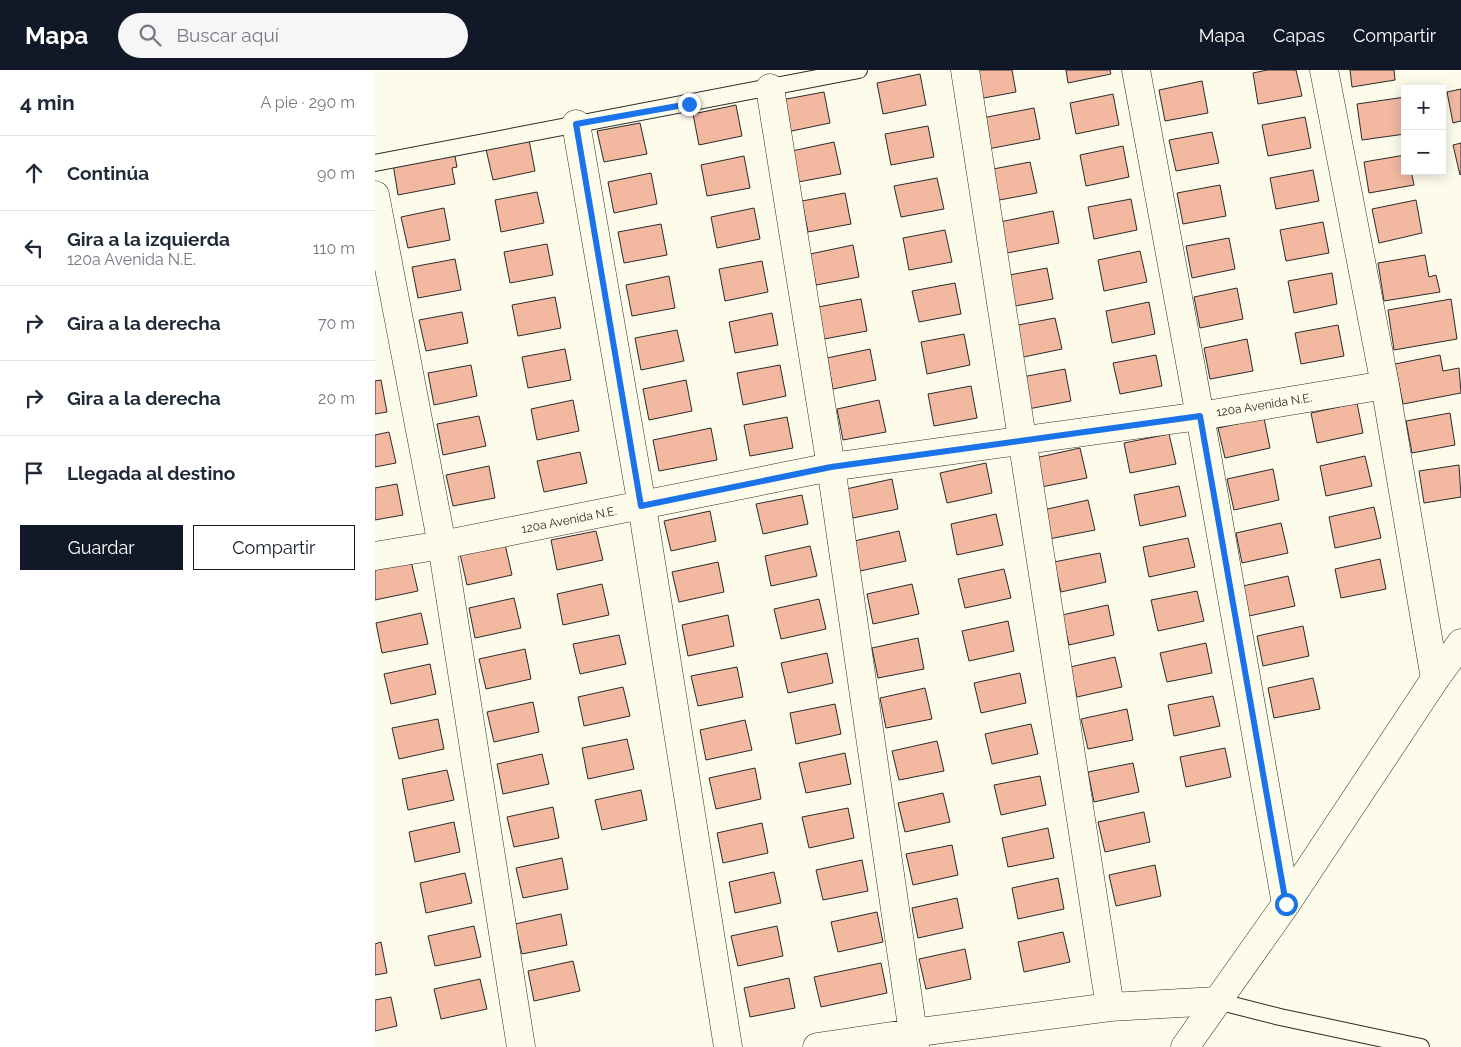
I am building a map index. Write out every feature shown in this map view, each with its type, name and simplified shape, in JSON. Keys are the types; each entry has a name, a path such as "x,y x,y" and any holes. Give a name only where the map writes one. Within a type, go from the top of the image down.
{"street":[{"path":"965,70 1110,1008"},
{"path":"1136,70 1200,416 1286,904"},
{"path":"1324,70 1385,386 1435,679"},
{"path":"770,88 831,467 914,1040"},
{"path":"576,124 641,506 728,1047"},
{"path":"375,195 442,546 521,1047"},
{"name":"120a Avenida N.E.","path":"375,556 442,546 831,467 1200,416 1385,386"},
{"path":"1185,1047 1286,904 1435,679 1461,643"},
{"path":"817,1047 914,1040 1110,1008 1217,1001"}],"lane":[{"path":"375,163 859,70"},
{"path":"1217,1001 1280,1017 1421,1047"}],"building":[{"path":"967,70 1012,70 1016,92 973,100"},
{"path":"1066,70 1110,70 1111,74 1068,83"},
{"path":"1267,70 1296,70 1302,96 1258,104 1253,73"},
{"path":"1350,70 1394,70 1395,80 1352,87"},
{"path":"920,74 926,105 883,114 877,83"},
{"path":"1202,81 1208,113 1165,121 1159,90"},
{"path":"1461,89 1461,121 1453,123 1447,92"},
{"path":"824,92 830,123 787,132 781,100"},
{"path":"1113,94 1119,125 1076,134 1070,103"},
{"path":"1401,98 1401,135 1362,140 1357,104"},
{"path":"736,105 742,136 699,145 693,114"},
{"path":"1034,108 1040,139 983,150 977,119"},
{"path":"1305,117 1311,148 1268,156 1262,125"},
{"path":"640,123 647,154 604,162 597,131"},
{"path":"928,126 934,157 891,165 885,134"},
{"path":"1212,132 1219,163 1176,171 1169,140"},
{"path":"529,140 535,171 493,180 486,149"},
{"path":"834,142 841,174 798,182 792,151"},
{"path":"1461,143 1461,174 1460,175 1453,145"},
{"path":"1123,146 1129,177 1086,186 1080,155"},
{"path":"454,151 457,167 452,168 455,184 398,195 393,164"},
{"path":"744,156 750,188 707,196 701,165"},
{"path":"1401,156 1401,175 1412,175 1414,185 1369,193 1364,162"},
{"path":"1030,162 1037,193 994,201 988,170"},
{"path":"1313,170 1319,201 1276,209 1270,178"},
{"path":"651,173 657,204 614,213 608,182"},
{"path":"937,178 944,209 901,217 894,186"},
{"path":"1220,185 1226,216 1183,224 1177,193"},
{"path":"537,192 544,223 501,232 495,200"},
{"path":"845,193 851,224 808,232 802,201"},
{"path":"1131,199 1137,230 1094,239 1088,207"},
{"path":"1416,200 1422,233 1379,243 1372,209"},
{"path":"444,208 450,240 408,248 401,217"},
{"path":"754,208 760,239 717,248 711,217"},
{"path":"1053,211 1059,243 1002,254 995,223"},
{"path":"1323,222 1329,253 1286,261 1280,230"},
{"path":"661,224 667,255 624,263 618,232"},
{"path":"945,230 952,262 909,270 903,238"},
{"path":"1229,238 1235,269 1192,278 1186,246"},
{"path":"547,244 553,275 510,283 504,252"},
{"path":"853,245 859,277 816,285 810,254"},
{"path":"1140,251 1147,282 1104,291 1098,260"},
{"path":"1425,255 1429,277 1436,275 1440,292 1384,301 1378,263"},
{"path":"455,259 461,290 418,298 412,267"},
{"path":"762,261 768,292 725,301 719,269"},
{"path":"1047,268 1053,299 1010,307 1004,276"},
{"path":"1332,273 1337,304 1294,313 1288,281"},
{"path":"669,276 675,308 632,316 626,285"},
{"path":"955,283 961,314 919,322 912,291"},
{"path":"1237,288 1243,319 1200,328 1194,297"},
{"path":"555,297 561,328 518,336 512,305"},
{"path":"861,299 867,331 824,339 818,307"},
{"path":"1451,299 1457,339 1394,350 1388,310"},
{"path":"1149,302 1155,334 1112,343 1106,311"},
{"path":"462,312 468,343 426,351 419,320"},
{"path":"772,313 778,345 735,353 729,322"},
{"path":"1055,318 1062,349 1019,358 1013,326"},
{"path":"1338,325 1344,356 1301,364 1295,333"},
{"path":"677,330 684,361 641,370 635,338"},
{"path":"964,334 970,365 927,374 921,342"},
{"path":"1247,339 1253,371 1210,379 1204,348"},
{"path":"565,349 571,380 528,388 522,357"},
{"path":"870,349 876,380 833,389 827,358"},
{"path":"1156,355 1162,386 1120,394 1113,363"},
{"path":"1440,355 1443,371 1459,368 1461,393 1403,404 1395,364"},
{"path":"471,365 477,396 434,405 428,373"},
{"path":"780,365 786,396 743,405 737,373"},
{"path":"1065,369 1071,401 1028,409 1022,377"},
{"path":"381,380 387,412 375,414 375,381"},
{"path":"686,380 692,411 649,420 643,389"},
{"path":"971,386 977,418 934,426 928,394"},
{"path":"573,400 579,431 537,440 531,409"},
{"path":"879,400 886,432 843,440 837,409"},
{"path":"1357,403 1363,433 1317,443 1311,413"},
{"path":"1450,413 1455,445 1412,453 1406,421"},
{"path":"479,416 486,446 443,455 437,424"},
{"path":"787,417 793,448 750,456 744,425"},
{"path":"1264,418 1270,448 1225,458 1218,428"},
{"path":"711,428 717,460 659,471 653,440"},
{"path":"389,432 396,463 375,467 375,435"},
{"path":"1169,434 1176,464 1130,473 1124,443"},
{"path":"1080,448 1087,478 1041,487 1035,458"},
{"path":"580,452 587,483 544,492 537,461"},
{"path":"1365,456 1372,486 1326,496 1320,466"},
{"path":"986,463 992,493 947,503 940,473"},
{"path":"1459,465 1461,497 1424,503 1419,471"},
{"path":"489,466 495,498 453,506 446,475"},
{"path":"1273,469 1279,500 1234,510 1227,479"},
{"path":"892,479 898,509 853,518 846,489"},
{"path":"397,484 403,515 375,520 375,488"},
{"path":"1179,486 1186,516 1140,526 1134,495"},
{"path":"802,495 808,524 763,534 756,504"},
{"path":"1088,500 1095,530 1049,539 1043,510"},
{"path":"1374,507 1381,538 1335,548 1329,517"},
{"path":"710,511 716,541 671,551 664,521"},
{"path":"996,514 1003,545 957,555 951,524"},
{"path":"1281,523 1288,553 1242,563 1236,533"},
{"path":"596,531 603,560 557,570 551,540"},
{"path":"899,531 906,561 860,571 854,541"},
{"path":"1188,538 1195,567 1149,577 1143,547"},
{"path":"505,544 512,575 467,585 460,554"},
{"path":"810,546 817,576 771,586 765,556"},
{"path":"1100,553 1106,582 1061,592 1054,562"},
{"path":"1380,559 1386,589 1341,598 1335,569"},
{"path":"411,561 418,591 375,600 375,569"},
{"path":"718,562 724,592 679,602 672,572"},
{"path":"1004,569 1011,598 965,608 958,579"},
{"path":"1288,576 1295,606 1249,616 1243,586"},
{"path":"602,584 609,615 563,625 557,594"},
{"path":"912,584 919,614 873,624 867,594"},
{"path":"1197,591 1204,621 1158,631 1151,600"},
{"path":"514,598 521,628 475,638 469,608"},
{"path":"819,599 826,629 781,639 774,609"},
{"path":"1108,605 1114,635 1069,645 1062,615"},
{"path":"421,613 428,644 382,653 376,623"},
{"path":"728,615 734,646 688,656 682,625"},
{"path":"1008,621 1014,651 969,661 962,631"},
{"path":"1303,626 1309,656 1263,666 1257,636"},
{"path":"619,635 626,664 580,674 573,644"},
{"path":"918,638 924,669 878,678 872,648"},
{"path":"1206,643 1212,673 1167,682 1160,653"},
{"path":"525,649 531,679 486,689 479,659"},
{"path":"827,653 833,683 788,693 781,663"},
{"path":"1115,657 1122,687 1077,697 1070,667"},
{"path":"430,664 436,694 391,704 384,674"},
{"path":"737,667 743,697 698,706 691,676"},
{"path":"1020,673 1026,703 981,713 974,683"},
{"path":"1313,678 1320,709 1274,718 1268,688"},
{"path":"623,687 630,716 584,726 578,697"},
{"path":"925,688 932,719 886,728 880,698"},
{"path":"1213,696 1220,726 1174,736 1168,705"},
{"path":"533,702 539,732 494,742 487,712"},
{"path":"835,704 841,734 796,744 790,713"},
{"path":"1127,709 1133,740 1088,749 1081,719"},
{"path":"438,719 444,749 399,759 392,728"},
{"path":"745,720 752,750 706,760 700,730"},
{"path":"1031,724 1038,754 992,764 985,734"},
{"path":"627,739 634,769 588,779 582,748"},
{"path":"937,741 944,771 899,780 892,751"},
{"path":"1225,748 1231,777 1186,787 1180,757"},
{"path":"845,753 851,784 806,793 799,763"},
{"path":"542,754 549,784 503,794 497,764"},
{"path":"1133,763 1139,792 1094,802 1088,772"},
{"path":"755,768 761,799 716,809 709,778"},
{"path":"447,770 454,800 408,810 402,779"},
{"path":"1040,776 1046,805 1001,815 994,785"},
{"path":"641,790 647,820 602,830 595,800"},
{"path":"943,793 950,822 905,832 898,803"},
{"path":"553,807 559,838 514,847 507,817"},
{"path":"848,808 854,838 809,848 802,817"},
{"path":"1144,812 1150,842 1105,852 1098,822"},
{"path":"454,822 460,852 415,862 409,832"},
{"path":"762,823 768,853 723,863 717,833"},
{"path":"1048,828 1054,858 1008,867 1002,838"},
{"path":"952,845 958,875 913,885 906,854"},
{"path":"562,858 568,889 523,898 516,868"},
{"path":"862,860 868,891 823,900 816,870"},
{"path":"1155,865 1161,896 1116,906 1109,875"},
{"path":"774,872 781,903 735,913 729,882"},
{"path":"465,873 472,903 426,913 420,883"},
{"path":"1058,878 1064,909 1018,919 1012,888"},
{"path":"957,898 963,928 918,938 912,908"},
{"path":"877,912 883,942 838,952 831,922"},
{"path":"561,914 567,945 522,954 515,924"},
{"path":"474,926 481,957 435,966 428,936"},
{"path":"777,926 783,956 738,966 731,936"},
{"path":"1063,932 1070,962 1024,972 1018,942"},
{"path":"381,942 387,973 375,975 375,944"},
{"path":"965,949 971,979 926,989 919,959"},
{"path":"573,961 580,991 534,1001 528,971"},
{"path":"881,963 887,993 821,1007 814,977"},
{"path":"789,978 795,1008 750,1017 744,988"},
{"path":"480,979 487,1009 441,1019 434,989"},
{"path":"391,997 397,1026 375,1031 375,1000"}],"route":[{"path":"689,104 576,124 641,506 831,467 1200,416 1286,904"}]}
